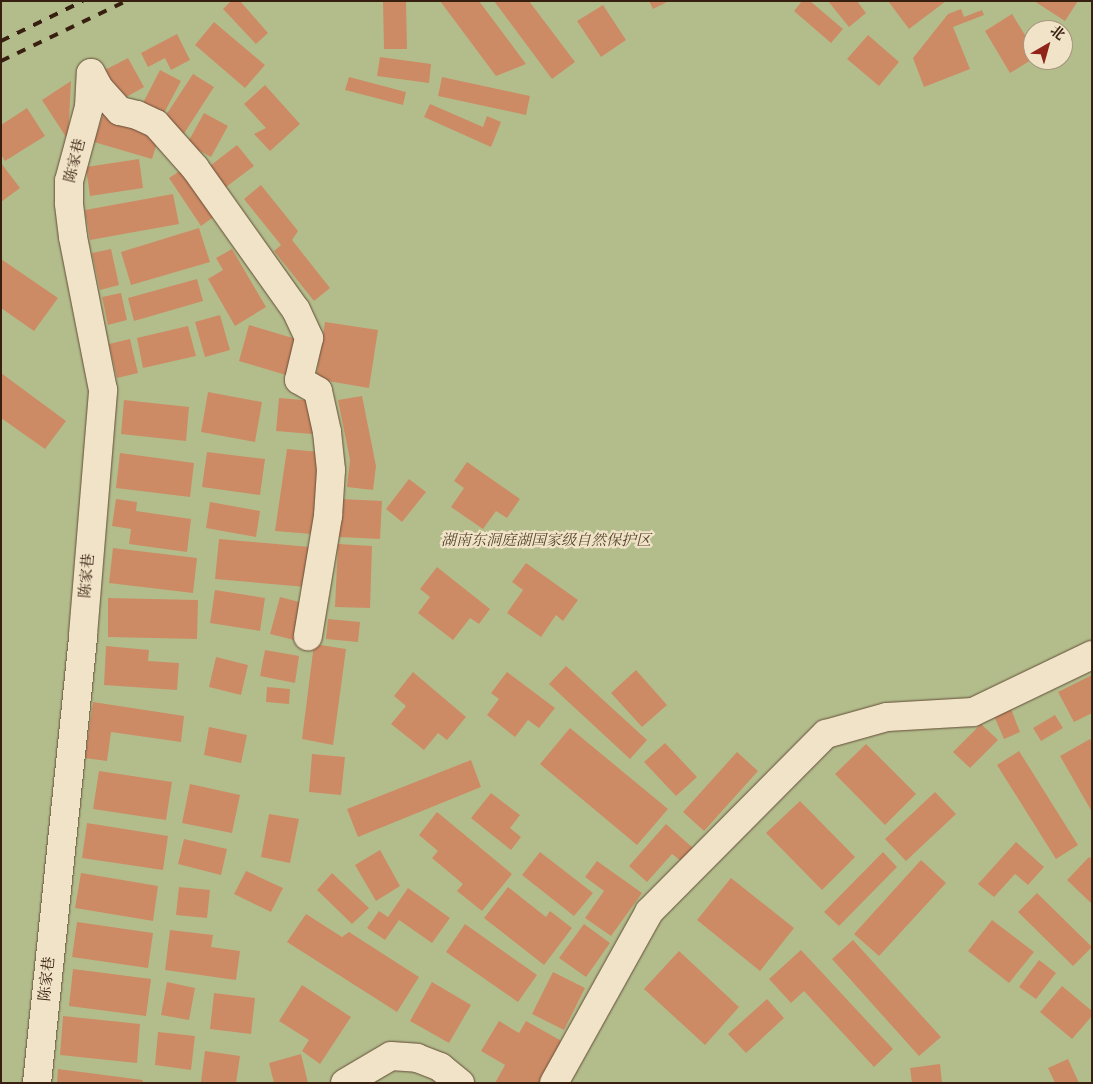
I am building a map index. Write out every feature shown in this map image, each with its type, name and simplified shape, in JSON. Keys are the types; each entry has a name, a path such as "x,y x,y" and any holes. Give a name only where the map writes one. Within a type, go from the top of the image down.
{"street":[{"name":"陈家巷","path":"37,1083 83,634 103,390 73,236 69,203 69,182 89,107 91,73 99,88 120,111 137,115 156,124 195,168 296,310 309,338 299,380 318,391 327,432 331,470 328,516 308,636"},
{"path":"554,1083 650,912 826,734 887,717 973,712 1092,656"},
{"path":"345,1083 391,1056 417,1058 440,1067 460,1083"}],"green space":[{"name":"湖南东洞庭湖国家级自然保护区","path":"1,1 1092,1 1092,1083 1,1083"}],"building":[{"path":"231,1 240,1 268,33 256,44 223,9"},
{"path":"383,1 406,1 407,49 384,49"},
{"path":"440,1 479,1 526,64 496,76"},
{"path":"494,1 529,1 575,62 552,79"},
{"path":"649,1 669,1 653,9"},
{"path":"802,1 810,1 843,29 831,43 794,11"},
{"path":"828,1 857,1 866,13 849,27"},
{"path":"888,1 946,1 909,29"},
{"path":"1034,1 1078,1 1066,20"},
{"path":"603,5 626,40 601,57 577,21"},
{"path":"961,9 964,17 982,10 984,15 953,27 970,69 924,87 913,58 948,14"},
{"path":"1012,14 1023,32 1023,65 1010,73 985,31"},
{"path":"214,22 265,65 245,88 195,45"},
{"path":"177,34 190,60 171,70 165,58 148,67 141,53"},
{"path":"868,35 899,62 879,86 847,59"},
{"path":"380,57 431,64 429,83 377,76"},
{"path":"128,58 144,87 121,100 105,70"},
{"path":"160,70 181,81 164,113 143,103"},
{"path":"193,74 214,87 183,135 162,121"},
{"path":"349,77 406,92 403,105 345,90"},
{"path":"442,77 530,96 526,115 438,96"},
{"path":"71,81 68,140 42,100"},
{"path":"265,85 300,124 270,151 254,134 266,128 244,104"},
{"path":"430,104 483,127 487,116 501,122 491,147 424,117"},
{"path":"27,108 45,136 5,161 1,155 1,125"},
{"path":"105,109 158,140 152,159 94,142"},
{"path":"204,113 228,126 211,157 187,144"},
{"path":"237,145 254,166 222,190 206,169"},
{"path":"139,159 143,188 90,196 86,167"},
{"path":"1,163 20,188 1,202"},
{"path":"183,169 215,216 201,226 169,178"},
{"path":"261,185 298,231 292,240 330,288 314,301 274,251 281,245 244,199"},
{"path":"173,194 179,224 90,240 85,210"},
{"path":"199,228 210,262 131,285 121,252"},
{"path":"111,249 119,285 100,290 92,253"},
{"path":"232,249 266,307 235,326 208,279 223,270 216,258"},
{"path":"1,259 58,298 34,331 1,308"},
{"path":"197,279 203,301 134,321 128,298"},
{"path":"121,293 127,320 108,325 102,297"},
{"path":"220,315 230,350 205,357 195,322"},
{"path":"325,322 378,330 369,388 316,379"},
{"path":"249,325 296,339 286,375 239,361"},
{"path":"188,326 196,356 143,368 137,338"},
{"path":"130,339 138,373 117,378 109,344"},
{"path":"1,373 66,421 45,449 1,418"},
{"path":"208,392 262,402 255,442 201,432"},
{"path":"362,396 376,466 373,490 347,487 350,460 338,400"},
{"path":"279,398 314,401 312,434 276,431"},
{"path":"124,400 189,407 186,441 121,434"},
{"path":"287,449 320,452 312,534 275,531"},
{"path":"207,452 265,459 260,495 202,487"},
{"path":"120,453 194,463 190,497 116,488"},
{"path":"467,462 520,499 507,518 496,511 483,529 451,507 464,488 454,481"},
{"path":"409,479 426,492 402,522 386,509"},
{"path":"116,499 137,502 136,511 191,519 187,552 129,544 131,529 112,526"},
{"path":"341,499 382,501 380,539 339,537"},
{"path":"210,502 260,511 256,537 206,528"},
{"path":"219,539 310,547 306,587 215,579"},
{"path":"338,544 372,546 370,608 335,607"},
{"path":"113,548 197,558 193,593 109,583"},
{"path":"526,563 578,600 563,621 556,615 541,637 507,613 523,590 512,582"},
{"path":"437,567 490,609 479,624 470,618 453,640 418,613 430,597 420,589"},
{"path":"215,590 265,598 260,631 210,623"},
{"path":"280,597 307,604 298,641 270,634"},
{"path":"108,598 198,600 197,639 108,637"},
{"path":"328,619 360,622 358,642 326,639"},
{"path":"314,644 346,649 333,745 302,739"},
{"path":"106,646 149,650 148,661 179,663 177,690 104,685"},
{"path":"265,650 299,656 295,683 260,676"},
{"path":"216,657 248,665 241,695 209,687"},
{"path":"566,666 647,740 630,759 549,684"},
{"path":"636,670 667,705 642,727 611,693"},
{"path":"413,672 466,717 447,740 438,733 424,750 391,724 406,706 394,696"},
{"path":"507,672 555,708 539,728 528,720 515,737 487,715 499,699 491,693"},
{"path":"1092,675 1092,713 1074,722 1058,692"},
{"path":"267,687 290,689 289,704 266,702"},
{"path":"93,702 184,716 181,742 111,732 107,761 85,758"},
{"path":"1011,709 1020,732 1004,739 994,716"},
{"path":"1055,715 1063,728 1041,741 1033,728"},
{"path":"981,724 998,740 970,768 953,752"},
{"path":"209,727 247,735 241,763 204,755"},
{"path":"570,728 668,809 637,845 540,764"},
{"path":"1090,739 1092,743 1092,812 1060,756"},
{"path":"665,743 697,777 676,796 644,762"},
{"path":"866,744 916,794 885,825 835,774"},
{"path":"1019,751 1078,845 1056,859 997,765"},
{"path":"737,752 758,771 704,831 683,812"},
{"path":"312,754 345,757 341,795 309,792"},
{"path":"471,760 481,787 358,837 347,809"},
{"path":"99,771 172,782 166,820 93,809"},
{"path":"190,784 240,795 232,833 182,823"},
{"path":"935,792 956,814 906,861 885,839"},
{"path":"491,793 520,815 510,828 521,837 511,850 471,818"},
{"path":"800,801 855,857 822,890 766,833"},
{"path":"437,812 512,874 482,911 457,891 463,884 432,858 438,851 419,835"},
{"path":"269,814 299,819 290,863 261,857"},
{"path":"87,823 168,836 163,870 82,858"},
{"path":"666,824 693,848 681,861 672,854 647,882 629,866"},
{"path":"184,839 227,849 221,875 178,864"},
{"path":"1016,842 1044,867 1028,885 1015,874 994,897 978,884"},
{"path":"380,850 400,886 376,901 355,865"},
{"path":"540,852 593,893 574,916 522,875"},
{"path":"883,852 897,867 839,926 824,912"},
{"path":"1089,857 1092,859 1092,904 1067,880"},
{"path":"921,860 946,883 879,956 854,934"},
{"path":"597,861 642,893 611,936 585,918 604,891 585,877"},
{"path":"246,871 283,888 271,912 234,894"},
{"path":"81,873 158,886 153,921 75,908"},
{"path":"332,873 369,908 352,924 317,890"},
{"path":"731,878 794,928 760,971 697,920"},
{"path":"179,887 210,890 207,918 176,915"},
{"path":"508,887 546,917 550,911 572,928 544,965 484,918"},
{"path":"408,888 450,918 432,943 399,920 385,940 367,928 379,911 388,917"},
{"path":"1037,893 1092,947 1073,966 1018,912"},
{"path":"306,914 342,937 349,932 419,977 397,1012 287,942"},
{"path":"992,920 1034,952 1009,983 968,951"},
{"path":"77,922 153,933 148,968 72,957"},
{"path":"465,924 537,975 518,1002 446,952"},
{"path":"584,924 610,943 586,977 559,958"},
{"path":"170,930 213,935 211,947 240,951 236,980 165,970"},
{"path":"853,940 941,1037 919,1056 832,959"},
{"path":"801,950 893,1049 874,1067 804,991 791,1003 769,979"},
{"path":"679,951 739,1007 705,1045 644,989"},
{"path":"1039,960 1056,973 1036,999 1019,987"},
{"path":"73,969 151,979 146,1016 69,1006"},
{"path":"553,972 585,988 564,1030 532,1014"},
{"path":"167,982 195,988 189,1020 161,1015"},
{"path":"432,982 471,1005 449,1043 410,1021"},
{"path":"302,985 351,1017 320,1064 302,1051 309,1040 279,1021"},
{"path":"1062,986 1092,1011 1092,1016 1072,1039 1040,1012"},
{"path":"214,993 255,998 251,1034 210,1029"},
{"path":"767,999 784,1018 746,1053 728,1034"},
{"path":"63,1016 140,1024 137,1063 60,1055"},
{"path":"499,1021 519,1033 526,1021 565,1043 543,1083 495,1083 505,1065 481,1051"},
{"path":"158,1032 195,1036 191,1070 155,1065"},
{"path":"205,1051 240,1056 236,1083 201,1082"},
{"path":"301,1054 308,1083 274,1083 269,1063"},
{"path":"1068,1059 1079,1083 1055,1083 1048,1068"},
{"path":"940,1064 942,1083 912,1083 910,1068"},
{"path":"58,1069 143,1080 142,1083 57,1083"}],"railway":[{"path":"1,41 83,1"},
{"path":"1,61 126,1"}]}
